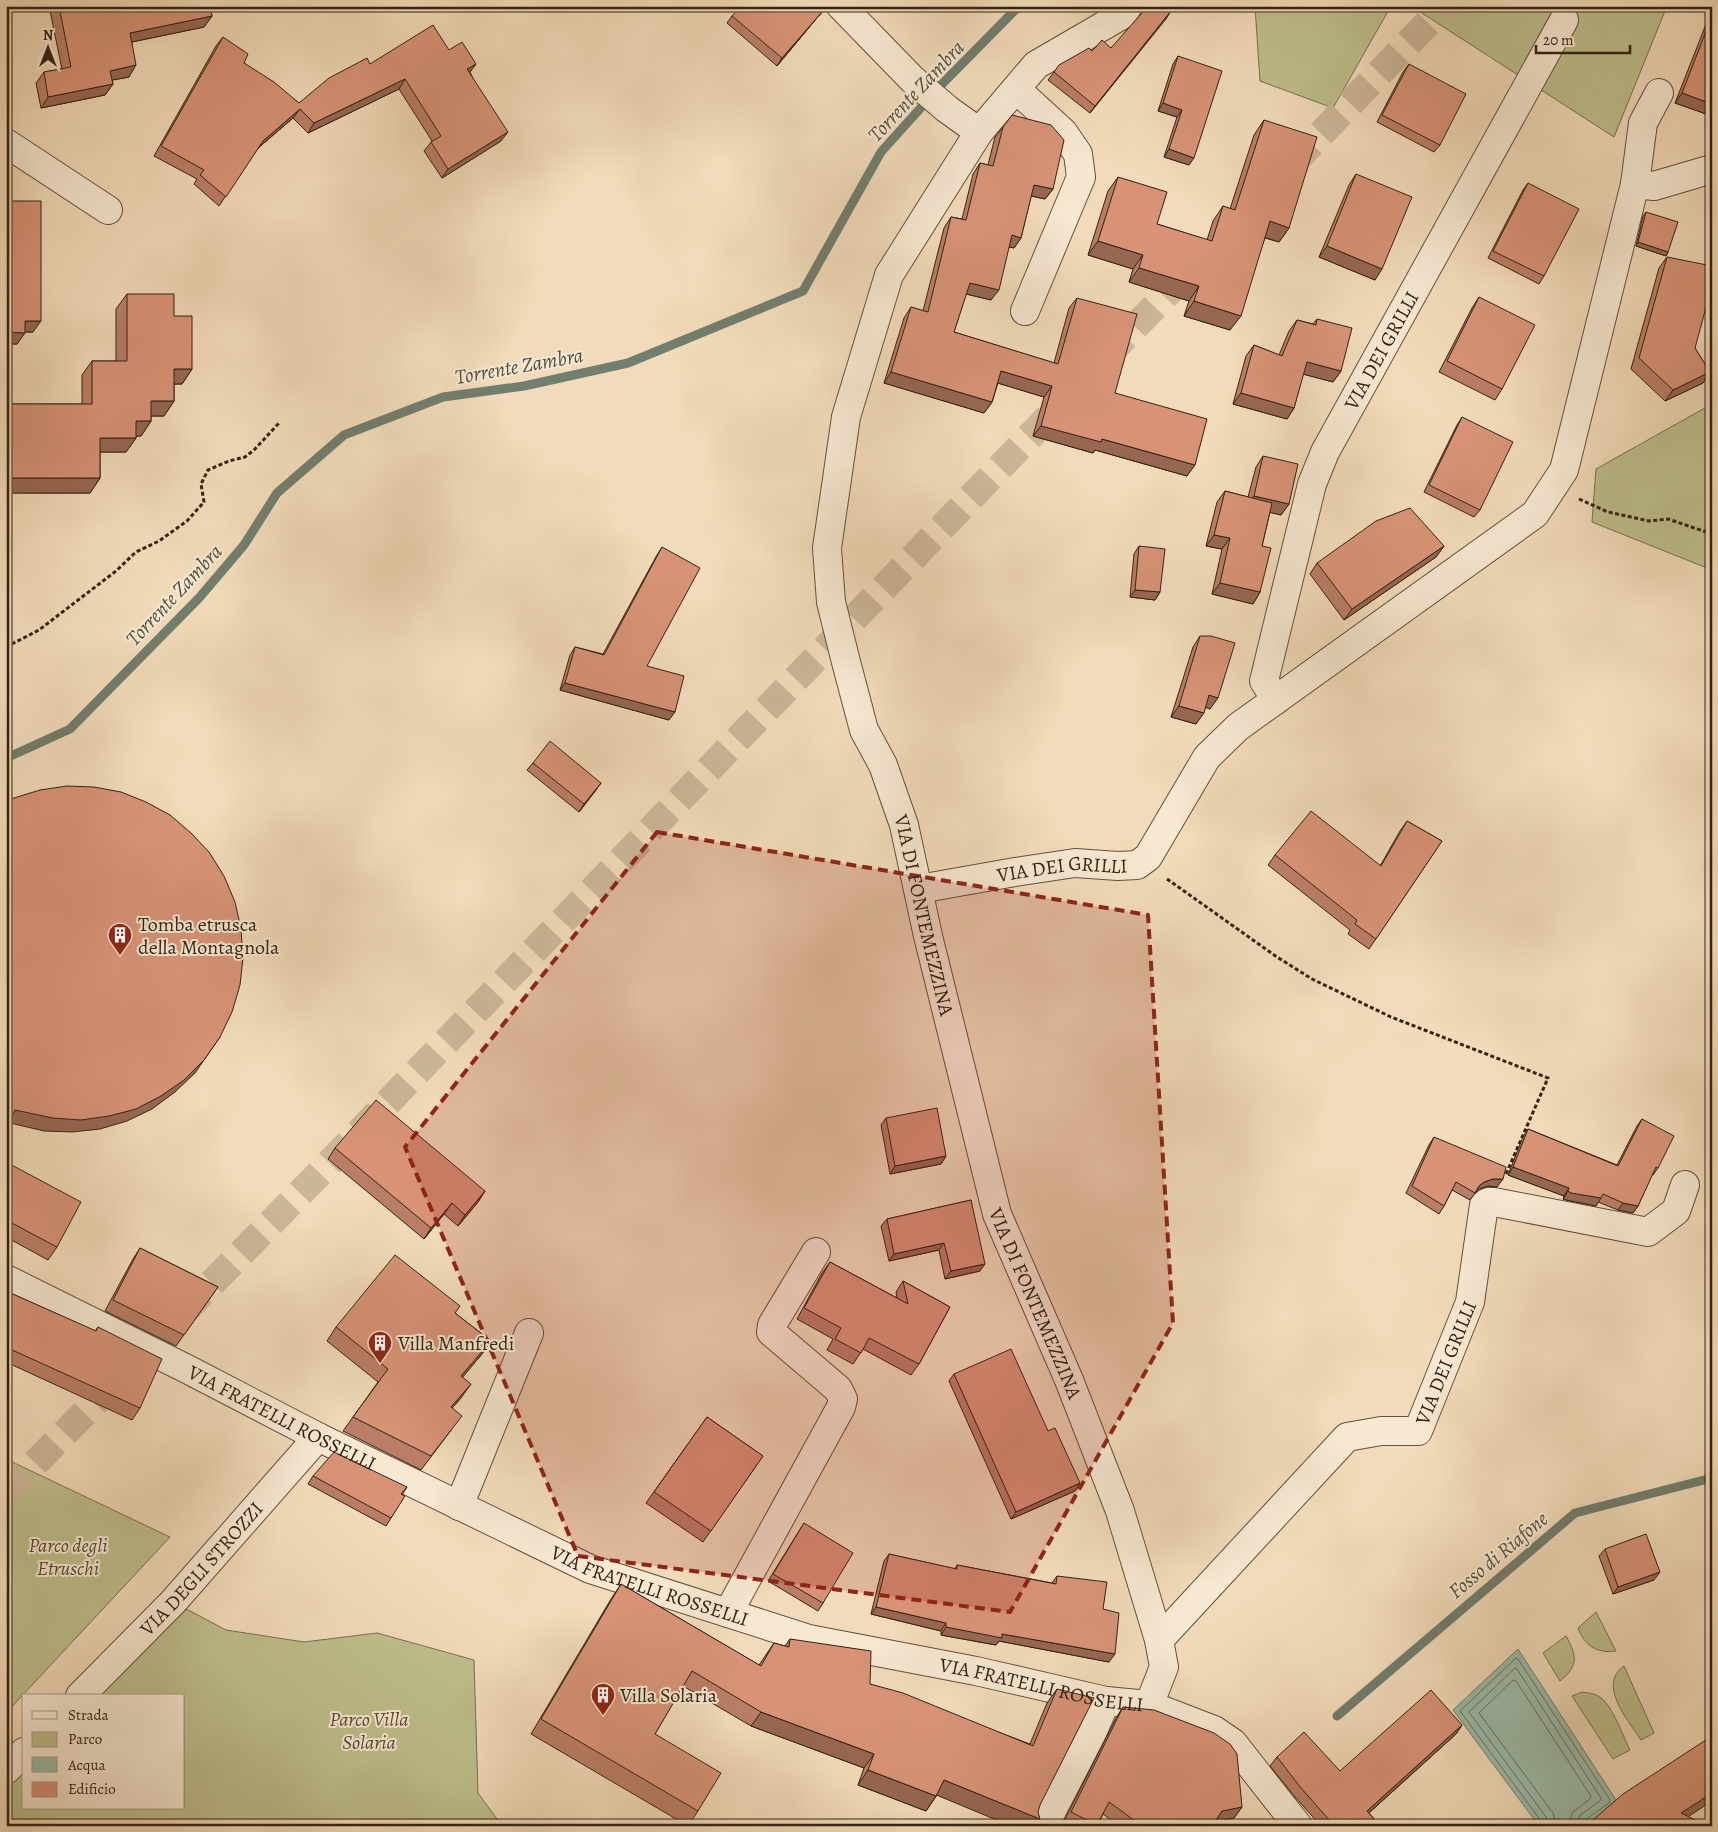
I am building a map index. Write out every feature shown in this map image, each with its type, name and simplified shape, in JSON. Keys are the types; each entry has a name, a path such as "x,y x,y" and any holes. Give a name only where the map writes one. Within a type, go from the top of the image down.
{"street":[{"path":"841,6 913,80 947,109 979,132"},
{"name":"VIA DI FONTEMEZZINA","path":"1128,6 1122,14 1036,65 979,132 889,275 846,416 827,548 831,602 846,662 864,730 883,765 904,825 943,1001 997,1214 1069,1380 1120,1511 1159,1640 1164,1667 1149,1705"},
{"name":"VIA DEI GRILLI","path":"1276,700 1264,681 1312,484 1325,452 1564,20"},
{"path":"1016,89 1063,132 1078,154 1082,177 1025,311"},
{"name":"VIA DEI GRILLI","path":"919,889 1075,863 1118,866 1137,865 1142,862 1148,857 1207,757 1238,728 1535,514 1564,470 1635,184 1643,123 1659,93"},
{"path":"6,143 108,210"},
{"path":"1635,184 1654,186 1712,169"},
{"path":"1494,1202 1648,1232 1676,1211 1685,1185"},
{"name":"VIA DEI GRILLI","path":"1159,1640 1347,1437 1381,1432 1418,1432 1470,1302 1484,1205 1488,1202 1494,1202"},
{"path":"728,1613 841,1407 842,1399 838,1389 771,1332 772,1325 816,1252"},
{"name":"VIA FRATELLI ROSSELLI","path":"6,1279 318,1437 590,1570 809,1639 976,1671 1106,1701 1149,1705 1214,1730 1233,1743 1298,1826"},
{"path":"459,1506 528,1333"},
{"name":"VIA DEGLI STROZZI","path":"82,1694 173,1602 318,1437"},
{"path":"1044,1826 1093,1731 1106,1701"},
{"path":"6,1770 22,1754"}],"path":[{"path":"6,647 39,630 116,571 136,552 159,541 187,521 204,502 201,484 208,470 229,461 245,457 279,423"},
{"path":"1555,483 1574,497 1608,512 1649,521 1668,519 1712,534"},
{"path":"1142,862 1277,957 1312,979 1391,1018 1548,1078 1494,1202"}],"highlighted area":[{"path":"657,832 1148,915 1173,1323 1010,1612 578,1556 405,1147"}],"green space":[{"path":"1255,6 1391,6 1333,108 1260,81"},
{"path":"1411,6 1667,6 1614,137"},
{"path":"1712,404 1712,570 1592,522 1596,469"},
{"name":"Parco degli Etruschi","path":"6,1459 170,1537 6,1713"},
{"name":"Parco Villa Solaria","path":"173,1602 226,1630 304,1642 377,1633 474,1660 478,1793 502,1826 6,1826 6,1770 22,1754 22,1810 185,1810 185,1694 82,1694"},
{"path":"1596,1612 1616,1651 1597,1650 1588,1644 1581,1634 1578,1628"},
{"path":"1566,1636 1574,1655 1574,1660 1566,1676 1560,1681 1543,1653"},
{"path":"1624,1666 1654,1733 1641,1740 1623,1713 1614,1692 1613,1683 1616,1674"},
{"path":"1582,1692 1596,1695 1610,1708 1630,1750 1613,1759 1572,1696"}],"water":[{"path":"1518,1649 1618,1803 1585,1826 1539,1826 1453,1710"}],"building":[{"path":"59,6 210,6 212,16 130,33 136,65 110,71 113,84 48,97 44,72 71,67"},
{"path":"741,6 815,6 822,12 782,58 732,16"},
{"path":"1148,6 1165,6 1171,11 1095,106 1054,72 1059,65 1089,48 1092,51 1102,40 1111,48"},
{"path":"1712,16 1712,104 1682,93"},
{"path":"433,25 449,50 462,42 476,64 467,69 508,132 448,169 431,142 441,136 405,79 314,123 300,109 263,141 226,197 200,175 204,170 161,146 223,37 248,54 244,63 274,82 299,103 329,78 367,58 370,64"},
{"path":"1178,56 1222,71 1194,158 1169,149 1182,110 1163,103"},
{"path":"1409,64 1466,94 1440,145 1382,115"},
{"path":"1012,115 1051,125 1064,140 1053,189 1034,185 1021,238 1012,235 999,290 970,283 954,332 1058,364 1077,298 1137,314 1115,393 1207,419 1195,465 1102,439 1101,442 1041,426 1052,386 1001,371 992,402 891,372 911,307 928,312 951,217 966,220 980,163 993,166 1003,127"},
{"path":"1264,120 1317,137 1289,228 1270,221 1241,316 1194,301 1199,286 1139,268 1143,255 1098,241 1118,177 1167,192 1157,224 1212,241 1223,206 1235,210"},
{"path":"1356,174 1412,197 1382,269 1327,246"},
{"path":"1528,183 1579,209 1544,276 1493,251"},
{"path":"9,201 41,201 41,321 25,321 25,333 6,332 6,207 9,207"},
{"path":"1646,212 1678,222 1668,252 1638,242"},
{"path":"1667,257 1712,266 1712,285 1695,348 1710,372 1673,390 1639,358"},
{"path":"127,294 174,294 174,316 192,316 192,369 174,369 174,401 151,401 151,421 136,421 136,438 100,438 100,478 6,478 6,404 92,404 92,361 127,361"},
{"path":"1479,297 1535,325 1502,389 1447,361"},
{"path":"1317,319 1352,328 1341,371 1307,362 1294,408 1241,393 1254,345 1282,356 1297,320 1316,325"},
{"path":"1462,417 1513,442 1480,510 1429,485"},
{"path":"1263,456 1298,464 1289,504 1254,496"},
{"path":"1225,491 1272,503 1262,546 1271,548 1260,592 1220,583 1230,538 1214,535"},
{"path":"1410,508 1444,546 1352,609 1317,563 1376,521"},
{"path":"1139,546 1165,549 1160,592 1135,590"},
{"path":"662,547 700,568 647,666 684,676 675,712 565,683 575,647 604,655"},
{"path":"1200,636 1211,636 1235,643 1218,698 1209,695 1204,713 1179,706"},
{"path":"550,741 601,783 584,804 533,763"},
{"name":"Tomba etrusca della Montagnola","path":"67,786 94,787 121,792 146,802 170,815 209,852 224,876 235,902 241,929 243,958 240,985 232,1012 220,1037 204,1060 184,1080 161,1096 136,1109 109,1116 81,1120 53,1118 15,1110 6,1128 6,801 40,790"},
{"path":"1311,811 1381,866 1407,821 1442,841 1376,939 1355,924 1357,920 1275,855"},
{"path":"376,1100 485,1191 465,1215 452,1203 431,1228 335,1148"},
{"path":"937,1108 946,1156 895,1166 886,1118"},
{"path":"1642,1119 1674,1136 1658,1168 1656,1167 1638,1206 1623,1203 1603,1194 1601,1198 1571,1193 1568,1191 1569,1188 1513,1167 1528,1129 1618,1166"},
{"path":"1434,1137 1506,1167 1503,1179 1493,1179 1484,1182 1475,1193 1456,1182 1444,1206 1412,1186"},
{"path":"6,1162 81,1202 57,1247 6,1220"},
{"path":"971,1200 985,1264 951,1271 944,1243 894,1254 887,1219"},
{"path":"140,1248 218,1287 184,1335 113,1300"},
{"name":"Villa Manfredi","path":"395,1255 460,1306 455,1313 491,1341 461,1376 471,1384 451,1407 462,1416 431,1456 353,1417 388,1369 336,1327"},
{"path":"830,1262 908,1304 903,1281 950,1307 919,1364 869,1338 861,1353 835,1339 841,1328 804,1308"},
{"path":"6,1291 96,1331 98,1327 162,1359 140,1408 10,1349 6,1358"},
{"path":"1011,1349 1048,1431 1055,1428 1080,1483 1016,1512 954,1374"},
{"path":"707,1417 763,1456 711,1531 654,1492"},
{"path":"334,1452 407,1487 401,1494 405,1496 391,1518 313,1476"},
{"path":"804,1523 853,1553 823,1603 773,1574"},
{"path":"1646,1534 1660,1572 1618,1587 1605,1549"},
{"path":"889,1554 957,1569 957,1565 1056,1584 1057,1576 1107,1582 1103,1609 1119,1613 1115,1654 1002,1634 1002,1638 946,1627 946,1623 876,1607"},
{"path":"621,1584 761,1666 774,1643 789,1647 790,1639 871,1651 870,1684 903,1693 1033,1746 1057,1689 1094,1698 1040,1805 1038,1812 1040,1819 944,1780 936,1796 868,1770 874,1754 761,1712 692,1671 655,1734 721,1773 698,1811 541,1719"},
{"path":"1431,1690 1462,1725 1367,1811 1374,1819 1367,1826 1327,1826 1331,1822 1277,1757 1304,1732 1340,1771"},
{"path":"1123,1707 1154,1710 1214,1733 1230,1744 1237,1754 1242,1807 1222,1811 1212,1826 1142,1826 1109,1802 1097,1825 1071,1812"},
{"path":"1712,1736 1712,1793 1681,1813 1708,1826 1586,1826 1623,1794"}],"waterway":[{"name":"Torrente Zambra","path":"6,756 13,755 70,729 199,598 244,545 277,493 344,435 443,397 524,386 628,363 803,291 881,152 944,82 1019,6"},
{"name":"Fosso di Riafone","path":"1337,1716 1575,1513 1712,1478"}],"tunnel":[{"path":"1292,164 1444,6"},
{"path":"1106,357 1193,267"},
{"path":"6,1493 313,1180 1061,404"}],"place":[{"name":"Tomba etrusca della Montagnola","path":"120,956"},
{"name":"Villa Manfredi","path":"380,1364"},
{"name":"Villa Solaria","path":"603,1716"}]}
